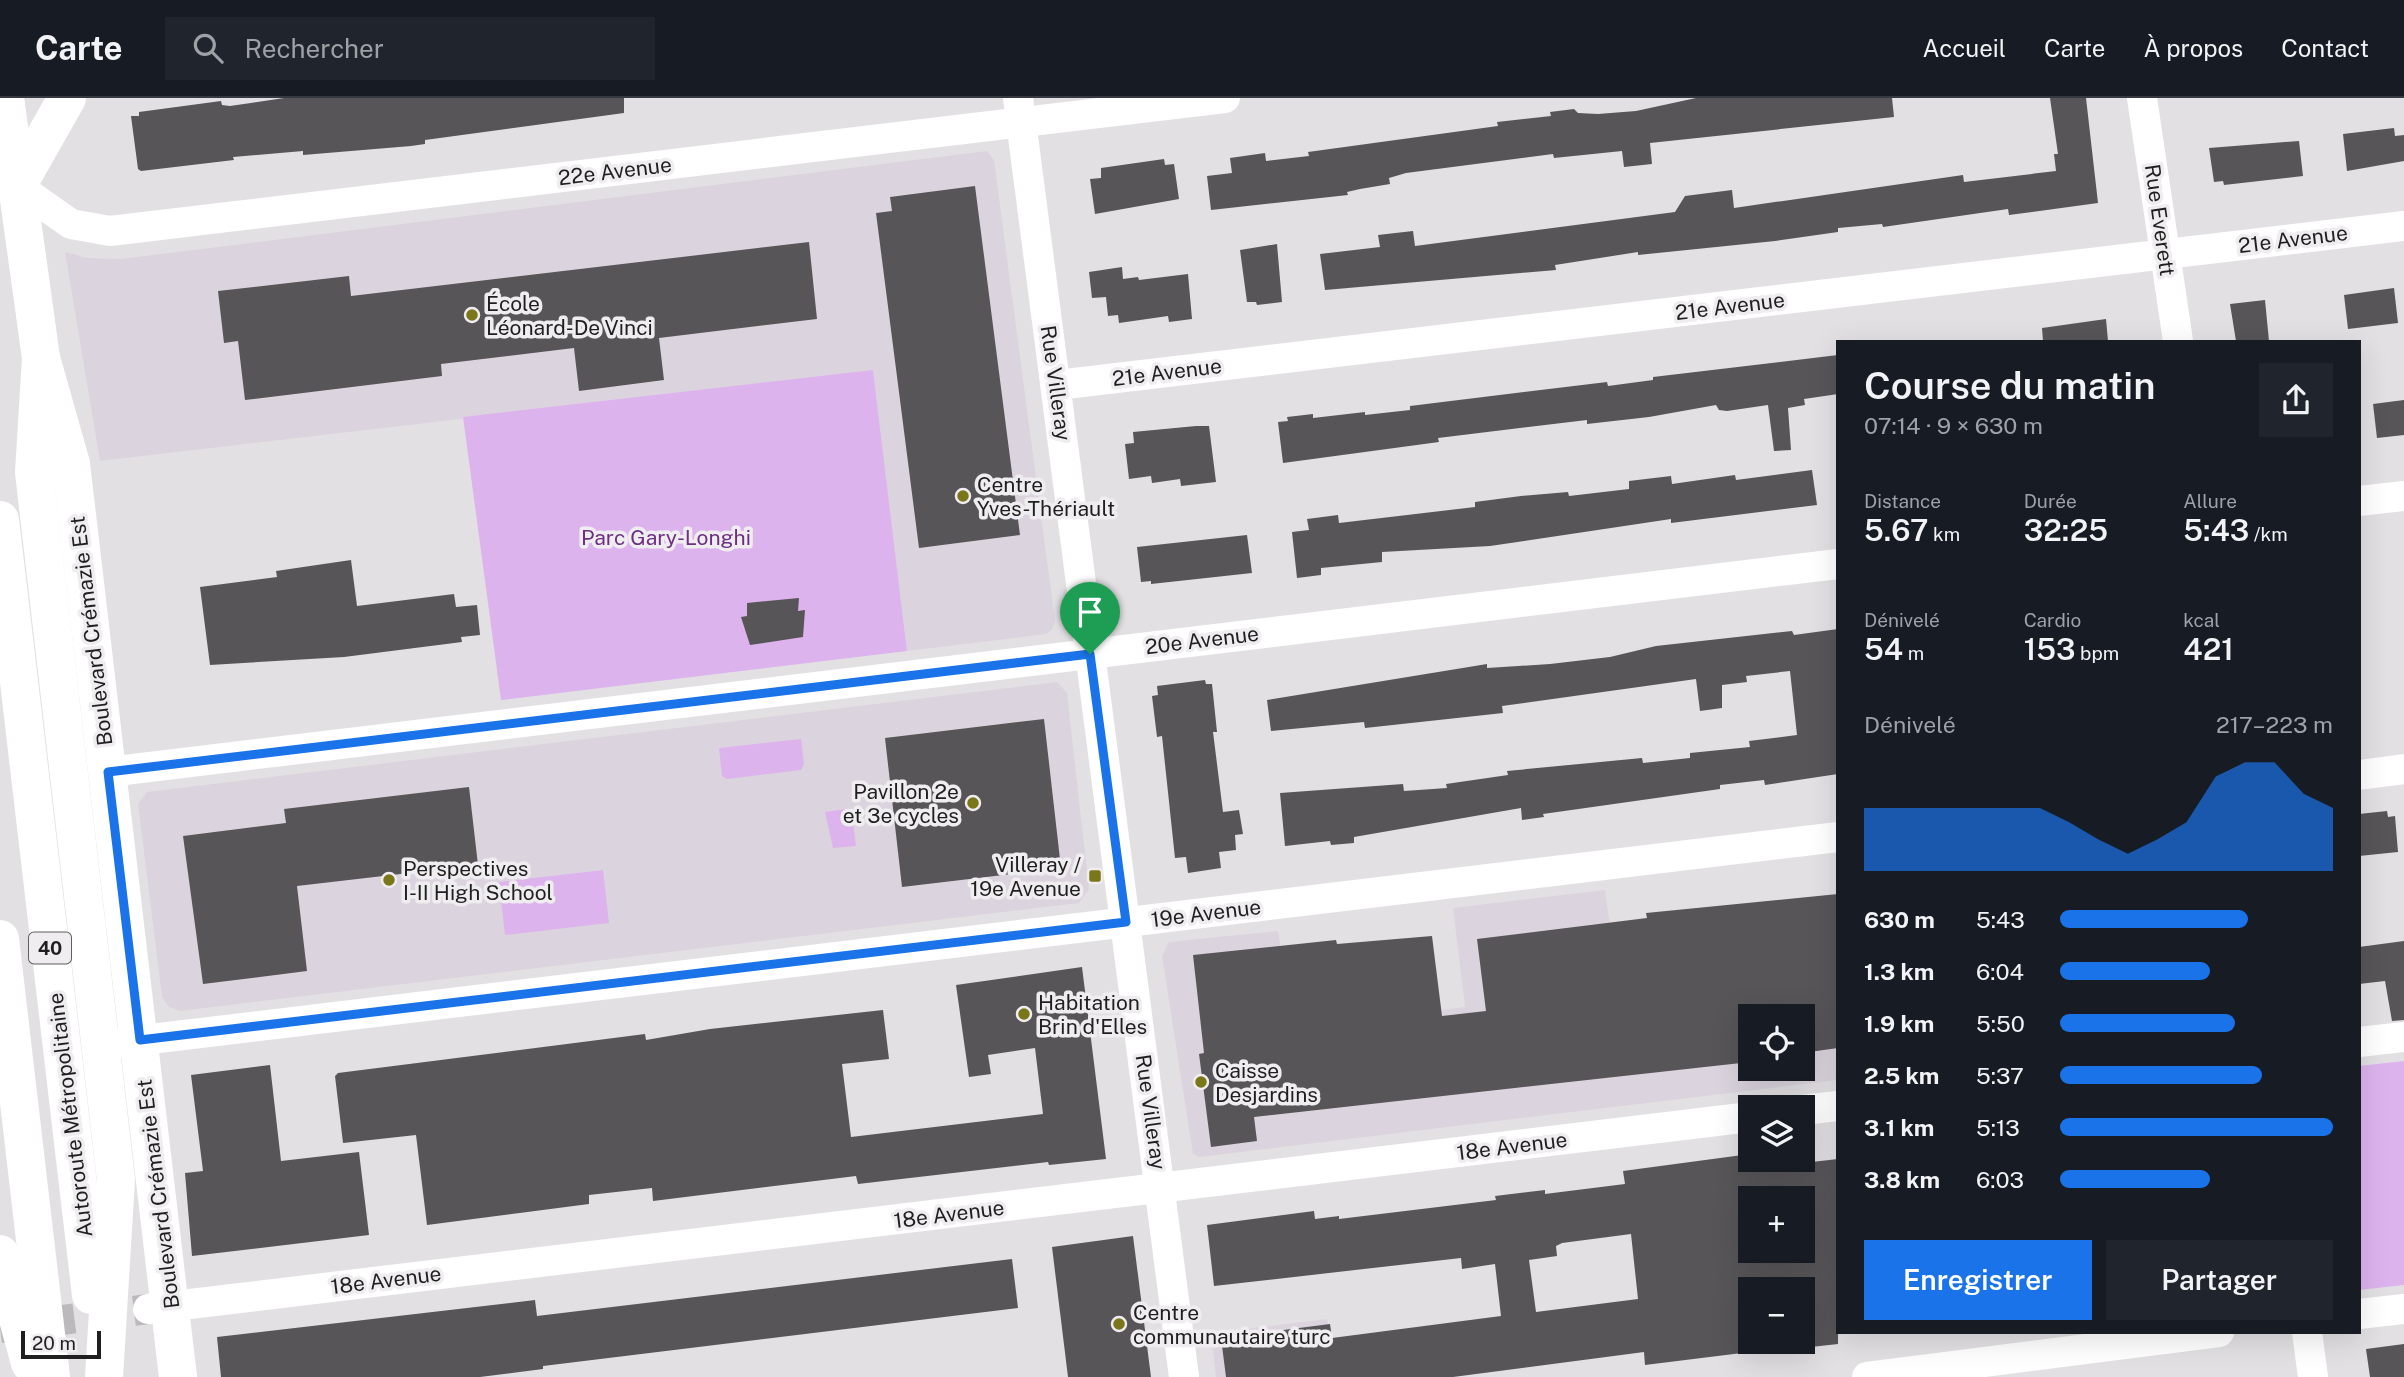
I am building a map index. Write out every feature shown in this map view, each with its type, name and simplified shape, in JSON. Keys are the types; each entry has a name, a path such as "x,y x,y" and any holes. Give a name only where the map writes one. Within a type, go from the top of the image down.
{"main road":[{"name":"Boulevard Crémazie Est","path":"5,98 41,358 71,464 108,772 128,1042 159,1307 178,1377"},
{"path":"17,186 66,98"},
{"path":"41,358 34,472 116,1180 102,1377"},
{"name":"Autoroute Métropolitaine","path":"0,520 102,1377"},
{"name":"40","path":"0,939 51,1377"},
{"path":"0,1254 34,1377"}],"street":[{"name":"22e Avenue","path":"17,186 71,224 110,231 1019,111 1225,98"},
{"name":"Rue Everett","path":"2142,98 2178,340"},
{"name":"Rue Villeray","path":"1019,111 1057,385 1184,1377"},
{"name":"21e Avenue","path":"1057,385 2404,226"},
{"path":"2361,501 2404,496"},
{"name":"20e Avenue","path":"108,772 1836,564"},
{"path":"2361,775 2404,769"},
{"name":"19e Avenue","path":"128,1042 1836,837"},
{"path":"2361,1042 2404,1037"},
{"path":"1815,1109 1836,1106"},
{"name":"18e Avenue","path":"159,1307 1738,1118"},
{"path":"2361,1314 2404,1309"},
{"path":"1867,1377 2203,1334"},
{"path":"2307,1334 2313,1377"}],"shaded area":[{"name":"École Léonard-De Vinci","path":"987,151 994,160 1055,621 1052,630 1046,634 907,651 873,371 100,461 65,252 88,258 121,259"},
{"path":"1057,682 1067,693 1089,889 1079,903 180,1011 169,1007 162,997 138,804 147,792"},
{"path":"1605,890 1619,993 1836,965 1836,1080 1199,1157 1193,1154 1162,956 1169,942 1278,931 1293,1029 1465,1007 1453,908"},
{"path":"1327,1319 1336,1377 1216,1377 1211,1333"}],"green space":[{"name":"Parc Gary-Longhi","path":"873,370 907,651 501,700 463,417"},
{"path":"801,739 804,764 801,770 727,779 722,776 719,748"},
{"path":"851,808 856,846 833,848 825,812"},
{"path":"603,870 609,923 505,935 499,882"},
{"path":"2404,1061 2404,1285 2361,1290 2361,1066"}],"building":[{"path":"284,98 624,98 624,113 425,140 425,144 411,146 303,155 303,151 233,157 234,160 141,171 138,169 131,116 139,116 139,112 221,101 222,105 230,106"},
{"path":"1696,98 1892,98 1894,117 1650,143 1652,164 1624,167 1622,151 1554,158 1553,154 1406,173 1389,178 1390,184 1347,192 1348,195 1211,210 1207,176 1232,173 1230,158 1265,153 1266,161 1309,156 1308,152 1498,126 1497,122 1551,116 1550,112 1574,109 1578,113 1598,114 1636,111"},
{"path":"2050,98 2086,98 2098,203 2009,215 2008,209 1883,227 1882,224 1838,228 1838,232 1775,241 1638,255 1638,252 1555,265 1556,270 1325,290 1320,254 1380,247 1378,235 1413,231 1415,246 1675,212 1685,196 1732,190 1734,208 1963,175 1964,182 2056,171 2054,154 2058,154"},
{"path":"2394,128 2395,136 2404,135 2404,161 2347,171 2343,134"},
{"path":"2299,141 2303,176 2224,185 2223,181 2214,182 2209,148"},
{"path":"1164,159 1165,165 1174,164 1179,199 1095,214 1090,179 1101,178 1101,168"},
{"path":"975,186 1020,535 919,548 876,213 892,211 890,197"},
{"path":"809,242 817,319 659,338 664,380 579,391 574,348 441,364 442,376 245,400 238,341 224,343 218,291 349,276 351,296"},
{"path":"1277,244 1282,302 1257,305 1256,302 1247,302 1240,250"},
{"path":"1122,267 1123,279 1138,277 1139,280 1188,274 1192,319 1169,322 1168,316 1119,323 1118,315 1108,316 1106,297 1092,298 1089,272"},
{"path":"2394,288 2398,323 2348,329 2344,295"},
{"path":"2265,300 2269,340 2236,340 2230,304"},
{"path":"2106,319 2108,340 2043,340 2042,328"},
{"path":"1836,355 1836,394 1804,399 1805,405 1788,408 1791,450 1774,451 1768,405 1727,411 1719,410 1716,405 1649,417 1587,424 1587,420 1438,438 1439,442 1283,463 1278,422 1288,421 1287,417 1313,414 1313,418 1365,412 1365,415 1410,410 1410,406 1607,382 1608,386 1653,380 1653,377"},
{"path":"2404,400 2404,435 2377,438 2373,404"},
{"path":"1209,426 1216,482 1181,486 1180,479 1152,483 1151,476 1129,479 1125,444 1134,443 1133,432"},
{"path":"1812,470 1817,505 1671,523 1671,519 1490,546 1382,552 1382,562 1321,568 1321,575 1297,578 1292,532 1309,530 1307,519 1338,515 1339,523 1475,507 1475,502 1521,496 1568,492 1569,496 1629,489 1629,481 1671,476 1672,484 1735,475 1736,480"},
{"path":"1247,535 1252,573 1151,584 1151,581 1141,582 1137,547"},
{"path":"351,560 357,606 454,594 456,607 477,605 480,635 461,637 462,642 344,657 210,665 200,587 277,577 276,571"},
{"path":"799,598 798,611 805,610 803,637 750,645 741,617 747,616 747,603"},
{"path":"1836,629 1836,774 1765,785 1764,780 1720,785 1720,789 1543,814 1544,817 1522,820 1521,808 1354,837 1354,843 1331,845 1330,841 1285,846 1280,793 1403,784 1404,791 1447,788 1446,784 1508,775 1507,771 1642,758 1643,763 1690,758 1690,753 1750,747 1749,741 1797,735 1790,671 1746,676 1747,682 1722,685 1722,708 1700,711 1696,679 1502,706 1503,713 1365,728 1364,722 1271,731 1267,700 1487,664 1487,668 1550,664 1610,657 1656,646 1792,631 1794,635"},
{"path":"1205,680 1206,684 1212,684 1217,732 1213,732 1223,812 1239,810 1243,834 1235,835 1236,850 1219,852 1221,868 1188,873 1186,857 1175,858 1162,736 1157,737 1152,696 1158,695 1157,686"},
{"name":"Pavillon 2e et 3e cycles","path":"1044,719 1061,868 902,887 885,738"},
{"path":"469,787 478,865 297,886 307,971 203,984 183,836 286,823 284,809"},
{"path":"2387,811 2388,817 2395,816 2398,852 2361,856 2361,814"},
{"path":"1836,894 1836,1048 1815,1051 1815,1004 1738,1004 1738,1063 1254,1117 1257,1141 1211,1147 1199,1054 1204,1053 1193,955 1336,940 1337,944 1432,936 1442,1016 1486,1011 1477,939 1647,918 1646,913"},
{"path":"2404,941 2404,1020 2392,1021 2385,981 2361,984 2361,947"},
{"path":"1082,967 1106,1159 1049,1165 1048,1162 858,1184 856,1176 653,1201 652,1188 589,1195 589,1204 427,1225 416,1135 343,1143 335,1076 338,1073 645,1034 646,1040 710,1029 883,1010 889,1059 842,1064 851,1137 1043,1114 1035,1048 988,1055 991,1074 969,1077 956,985"},
{"path":"270,1065 281,1161 359,1152 369,1235 192,1256 185,1173 203,1171 191,1075"},
{"path":"1738,1156 1738,1172 1815,1172 1815,1162 1836,1159 1838,1344 1815,1347 1815,1277 1738,1277 1738,1353 1645,1365 1644,1352 1453,1377 1226,1377 1221,1338 1330,1324 1332,1338 1501,1316 1495,1264 1462,1269 1461,1258 1214,1286 1207,1225 1314,1211 1315,1219 1339,1216 1339,1219 1496,1200 1495,1196 1545,1190 1545,1194 1625,1184 1623,1171","holes":["1631,1234 1638,1299 1536,1312 1529,1260 1557,1256 1556,1246 1562,1243"]},
{"name":"Centre communautaire turc","path":"1133,1236 1151,1377 1068,1377 1052,1247"},
{"path":"1012,1259 1018,1308 543,1366 543,1369 480,1377 221,1377 217,1337 535,1300 537,1316"},
{"path":"2404,1344 2404,1377 2370,1377 2366,1349"}],"tunnel":[{"path":"0,1057 83,1047"},
{"path":"0,1328 148,1309"}],"place":[{"name":"École Léonard-De Vinci","path":"472,315"},
{"name":"Centre Yves-Thériault","path":"963,496"},
{"name":"Pavillon 2e et 3e cycles","path":"973,803"},
{"name":"Villeray / 19e Avenue","path":"1095,876"},
{"name":"Perspectives I-II High School","path":"389,880"},
{"name":"Habitation Brin d'Elles","path":"1024,1014"},
{"name":"Caisse Desjardins","path":"1201,1082"},
{"name":"Centre communautaire turc","path":"1119,1324"}],"route":[{"path":"1090,654 1126,922 140,1040 108,772 496,723 1090,654"}]}
